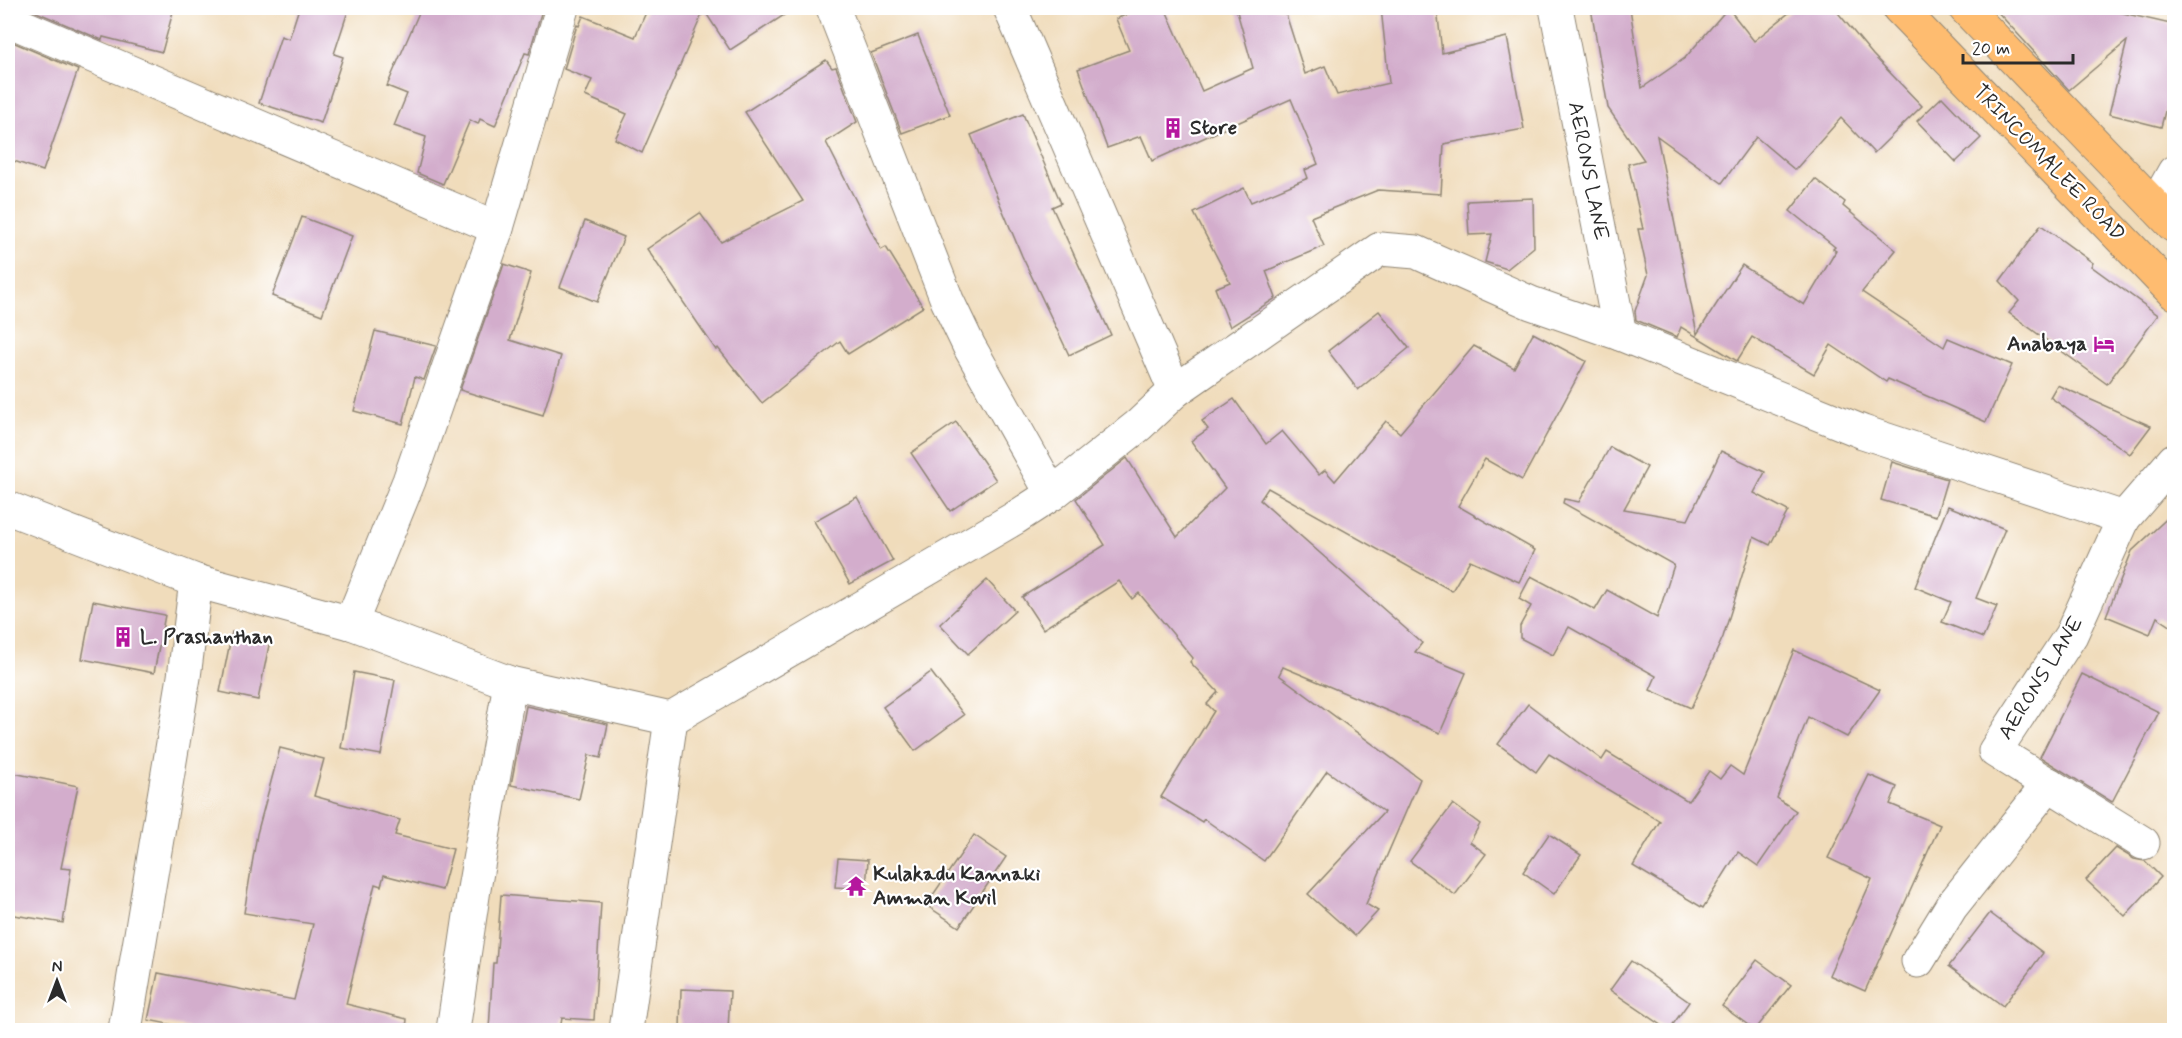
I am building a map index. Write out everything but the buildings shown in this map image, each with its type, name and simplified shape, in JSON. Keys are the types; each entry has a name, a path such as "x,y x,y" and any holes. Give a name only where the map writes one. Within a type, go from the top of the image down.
{"highway":[{"name":"TRINCOMALEE ROAD","path":"1899,8 2175,293"},
{"path":"1965,8 2165,216"}],"street":[{"path":"351,623 409,481 496,228 562,8"},
{"path":"833,8 947,300 969,346 1052,494"},
{"path":"1010,8 1175,391"},
{"name":"AERONS LANE","path":"1556,8 1620,334"},
{"path":"8,20 496,228"},
{"path":"2165,216 2175,172"},
{"path":"8,508 196,581 351,623 510,683 671,719 1016,518 1052,494 1139,425 1175,391 1380,249 1416,252 1531,303 1620,334 1863,432 2124,518"},
{"name":"AERONS LANE","path":"2143,843 1995,752 2071,635 2124,518 2175,460"},
{"path":"125,1030 184,677 196,581"},
{"path":"453,1030 510,683"},
{"path":"626,1030 671,719"},
{"path":"1918,961 1952,907 2049,784"}],"place":[{"name":"Store","path":"1173,128"},
{"name":"Anabaya","path":"2104,344"},
{"name":"L. Prashanthan","path":"123,637"},
{"name":"Kulakadu Kannaki Amman Kovil","path":"856,886"}]}
